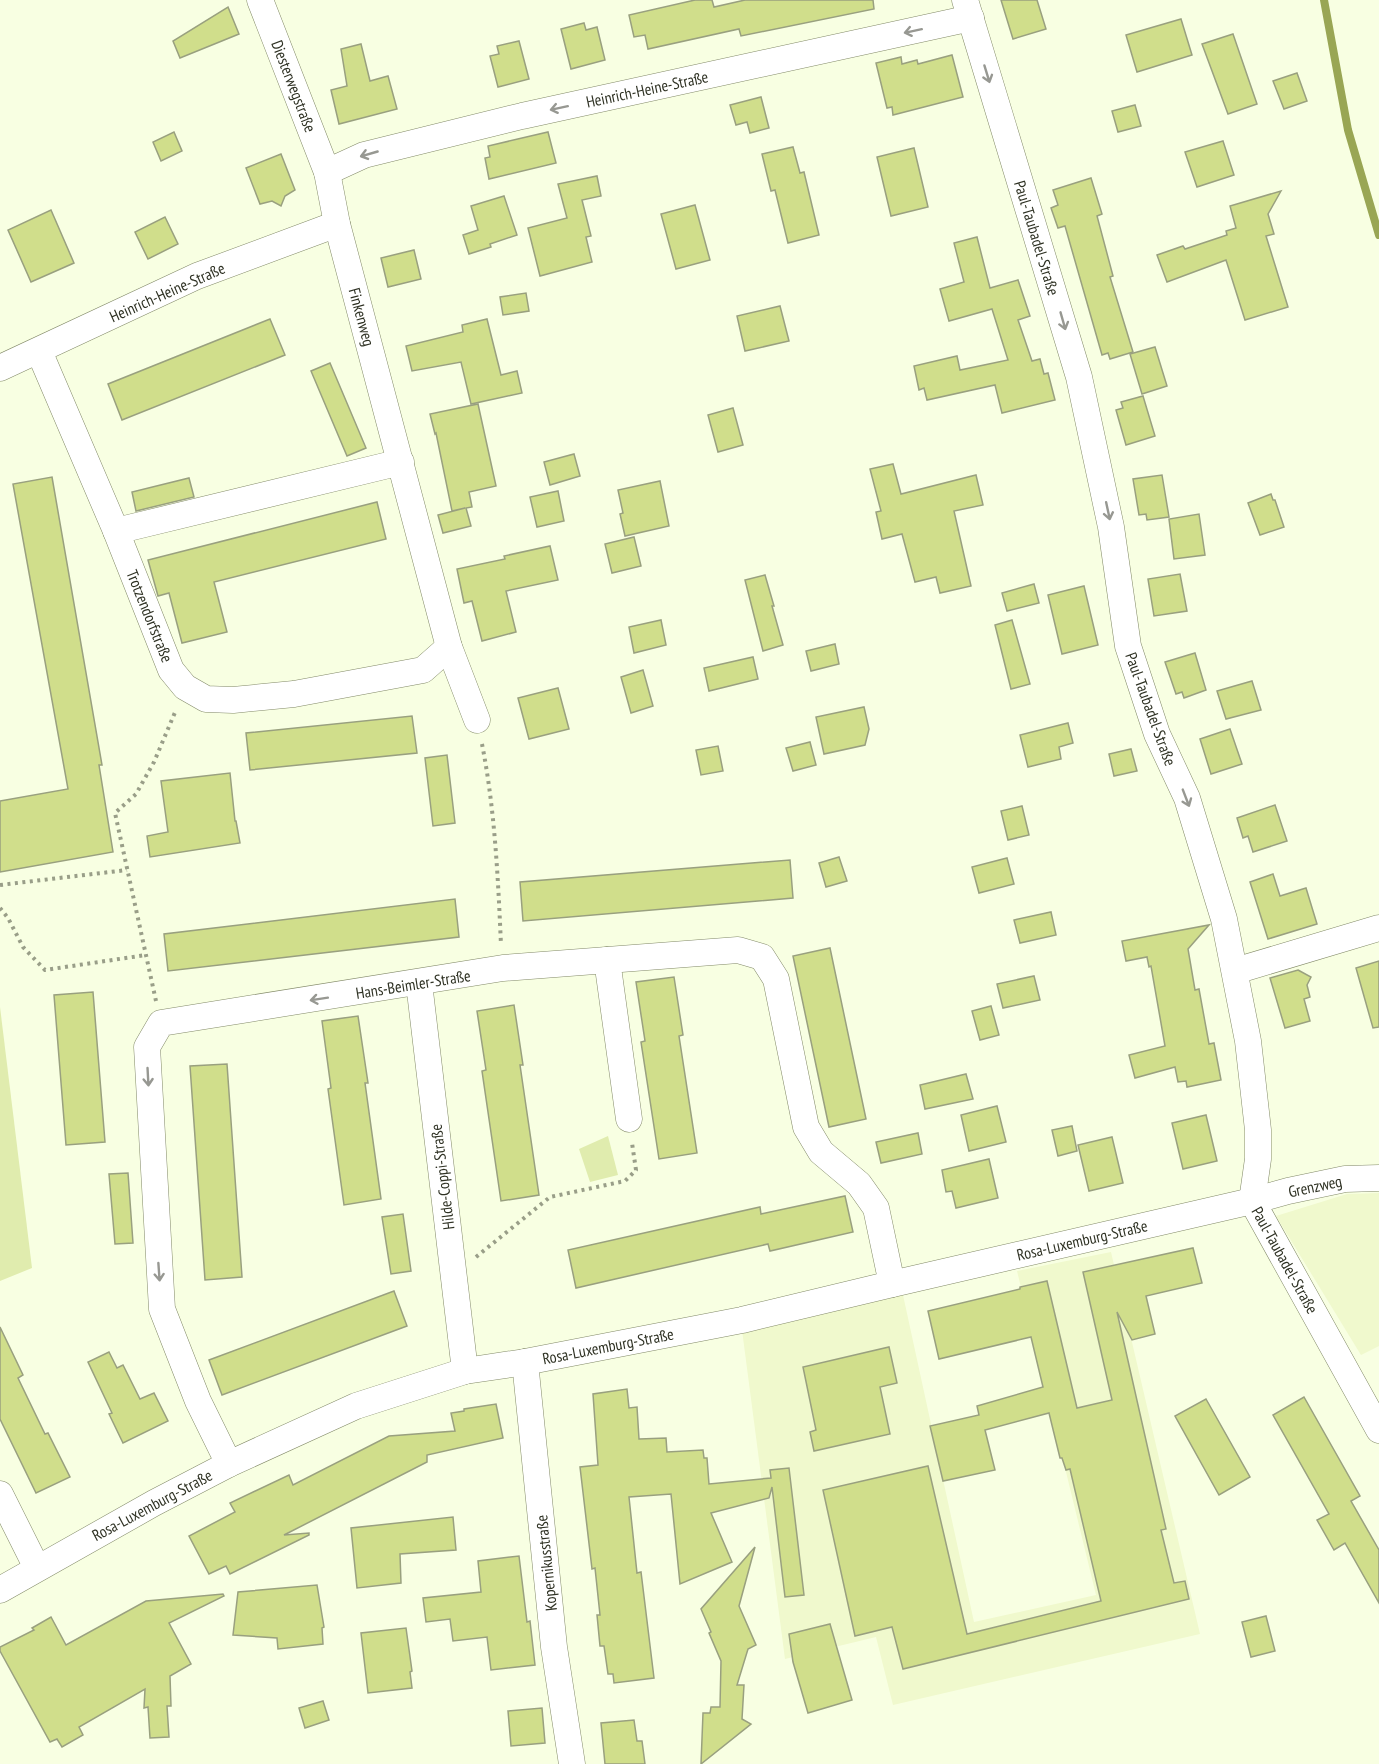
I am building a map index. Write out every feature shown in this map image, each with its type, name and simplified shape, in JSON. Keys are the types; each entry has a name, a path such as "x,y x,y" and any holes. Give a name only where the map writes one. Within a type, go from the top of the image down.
{"street":[{"name":"Diesterwegstraße","path":"260,0 327,172"},
{"name":"Heinrich-Heine-Straße","path":"327,172 364,155 968,9"},
{"name":"Paul-Taubadel-Straße","path":"968,9 1078,377 1111,527 1128,646 1157,734 1187,798 1224,919 1248,1041 1258,1130 1258,1159 1252,1201 1379,1430"},
{"name":"Finkenweg","path":"327,172 337,224 449,647 477,720"},
{"name":"Heinrich-Heine-Straße","path":"0,368 196,276 337,224"},
{"name":"Trotzendorfstraße","path":"39,351 116,531 171,670 185,687"},
{"path":"116,531 401,462"},
{"path":"185,687 206,699 233,700 294,694 423,670 449,647"},
{"path":"1235,971 1379,928"},
{"name":"Hans-Beimler-Straße","path":"161,1023 503,969 738,950 762,957 776,979 806,1127 821,1152 859,1184 876,1208 892,1284"},
{"path":"607,960 629,1119"},
{"name":"Hilde-Coppi-Straße","path":"418,983 465,1371"},
{"path":"161,1023 147,1047 162,1309 198,1401 229,1464"},
{"name":"Grenzweg","path":"1252,1201 1345,1179 1379,1178"},
{"name":"Rosa-Luxemburg-Straße","path":"0,1590 229,1464 356,1406 465,1371 525,1362 742,1320 1252,1201"},
{"name":"Kopernikusstraße","path":"525,1362 554,1647 572,1764"},
{"path":"0,1494 37,1568"}],"path":[{"path":"161,1023 115,813 136,794 154,762 185,687"},
{"path":"477,720 489,784 503,969"},
{"path":"0,885 127,870"},
{"path":"0,908 8,918 23,947 45,970 146,955"},
{"path":"452,1262 474,1259 550,1197 625,1181 636,1170 629,1119"}],"shaded area":[{"path":"0,1007 32,1268 0,1281"},
{"path":"608,1136 618,1175 590,1182 579,1149"},
{"path":"1379,1193 1379,1346 1361,1355 1276,1216 1347,1194"},
{"path":"1111,1252 1200,1634 893,1705 876,1637 785,1659 742,1330 903,1295 974,1622 1096,1595 1017,1271"}],"building":[{"path":"695,0 712,0 714,7 745,0 873,0 874,9 741,36 739,29 648,49 645,35 634,37 629,15"},
{"path":"1001,0 1037,0 1046,29 1013,39"},
{"path":"228,7 239,34 180,58 173,41"},
{"path":"1181,19 1192,55 1137,72 1126,35"},
{"path":"584,23 586,30 597,27 605,60 571,69 561,29"},
{"path":"1233,34 1257,104 1228,114 1202,44"},
{"path":"519,41 529,79 498,87 490,56 499,54 497,46"},
{"path":"361,44 370,81 388,76 397,109 339,124 331,90 347,86 341,49"},
{"path":"952,55 963,97 893,115 892,107 887,108 876,63 901,57 902,64 917,60 918,64"},
{"path":"1297,73 1307,101 1284,109 1273,81"},
{"path":"761,97 769,128 750,133 747,122 736,125 730,105"},
{"path":"1135,105 1141,126 1118,132 1112,111"},
{"path":"174,132 182,151 161,161 153,142"},
{"path":"548,132 556,163 489,179 485,158 490,157 488,146"},
{"path":"1223,141 1234,175 1197,187 1185,152"},
{"path":"793,147 800,173 804,172 819,235 788,243 775,190 771,191 762,154"},
{"path":"914,148 928,207 891,216 877,157"},
{"path":"281,154 295,190 285,196 281,206 272,201 260,204 246,168"},
{"path":"597,176 601,196 582,200 591,236 586,237 592,262 540,276 528,228 567,218 558,184"},
{"path":"1091,178 1102,214 1097,216 1113,276 1110,277 1133,352 1110,359 1108,353 1102,355 1065,226 1058,228 1051,208 1058,205 1053,190"},
{"path":"1281,191 1268,214 1274,234 1266,236 1288,307 1245,320 1226,260 1167,282 1157,255 1183,246 1185,249 1227,235 1226,231 1236,228 1230,206"},
{"path":"504,196 517,235 469,254 463,235 478,230 471,206"},
{"path":"695,205 710,260 676,269 661,214"},
{"path":"51,210 74,263 31,282 8,230"},
{"path":"165,217 178,244 148,259 135,232"},
{"path":"977,237 990,288 1018,280 1030,316 1018,320 1032,361 1040,359 1044,374 1048,373 1055,400 1002,413 995,385 927,400 924,388 919,390 914,366 957,356 960,370 1008,360 992,309 949,321 940,289 964,282 954,243"},
{"path":"414,250 421,279 388,287 381,258"},
{"path":"526,293 529,311 503,315 500,297"},
{"path":"780,306 789,341 745,351 737,316"},
{"path":"270,319 285,355 122,420 108,384"},
{"path":"487,319 501,375 517,371 522,393 471,404 461,362 412,371 406,346 463,332 462,325"},
{"path":"1155,347 1167,386 1142,394 1130,354"},
{"path":"330,363 366,448 347,456 311,371"},
{"path":"1143,396 1155,436 1126,445 1116,410 1123,408 1121,402"},
{"path":"478,404 496,486 469,492 472,507 466,508 471,526 443,533 438,515 465,508 452,511 430,414"},
{"path":"733,408 743,445 718,452 708,415"},
{"path":"574,454 580,476 550,485 544,462"},
{"path":"893,464 901,494 976,475 983,505 954,511 971,586 940,593 936,577 915,582 902,534 882,539 876,512 881,511 870,469"},
{"path":"1162,475 1169,517 1147,520 1146,514 1139,515 1133,479"},
{"path":"52,477 102,765 99,765 113,852 0,872 0,801 68,789 13,484"},
{"path":"189,478 194,497 136,511 132,492"},
{"path":"660,481 669,526 625,536 618,490"},
{"path":"558,491 564,521 537,527 530,497"},
{"path":"1271,494 1284,527 1260,535 1248,503"},
{"path":"377,502 386,539 214,582 227,632 182,643 169,593 158,596 148,560"},
{"path":"1199,514 1205,555 1174,559 1169,519"},
{"path":"634,537 641,566 612,573 605,544"},
{"path":"550,546 558,580 506,591 516,632 482,641 472,601 464,603 457,569 505,559 504,556"},
{"path":"1180,574 1187,611 1154,616 1148,579"},
{"path":"765,575 783,645 763,651 745,580"},
{"path":"1034,584 1039,603 1007,611 1002,593"},
{"path":"1084,586 1098,645 1062,654 1048,595"},
{"path":"661,620 666,645 634,653 629,627"},
{"path":"1012,620 1030,684 1011,689 995,625"},
{"path":"835,644 839,664 811,671 806,651"},
{"path":"1195,653 1206,690 1184,698 1182,692 1176,694 1165,662"},
{"path":"753,657 758,679 709,691 704,668"},
{"path":"643,670 653,706 631,713 621,677"},
{"path":"1252,681 1261,710 1226,719 1217,691"},
{"path":"558,688 569,729 529,739 518,698"},
{"path":"864,707 869,729 865,745 824,754 816,717"},
{"path":"412,716 417,753 250,770 246,733"},
{"path":"1068,723 1073,743 1059,747 1061,759 1028,767 1020,735"},
{"path":"1230,729 1242,764 1211,774 1200,739"},
{"path":"810,742 816,765 793,771 786,748"},
{"path":"718,746 723,771 701,775 696,750"},
{"path":"1131,749 1137,771 1114,776 1109,754"},
{"path":"447,755 455,823 433,826 425,758"},
{"path":"230,773 235,821 240,843 150,857 147,836 168,832 161,781"},
{"path":"1275,805 1287,841 1253,852 1248,836 1243,838 1237,818"},
{"path":"1022,806 1029,835 1008,840 1001,811"},
{"path":"839,857 847,881 826,887 819,863"},
{"path":"1007,858 1014,884 979,893 972,867"},
{"path":"790,860 793,898 523,921 520,882"},
{"path":"1273,874 1280,896 1306,888 1317,924 1268,939 1250,882"},
{"path":"455,899 459,937 168,971 164,934"},
{"path":"1051,912 1056,935 1020,943 1014,920"},
{"path":"1209,925 1188,949 1195,990 1199,989 1209,1044 1214,1043 1221,1080 1187,1087 1186,1081 1178,1082 1175,1067 1135,1078 1129,1055 1165,1046 1151,966 1149,967 1147,957 1126,961 1122,941"},
{"path":"830,948 866,1119 829,1127 793,956"},
{"path":"1379,961 1379,1027 1373,1028 1356,968"},
{"path":"1298,970 1311,977 1307,985 1310,997 1304,999 1310,1021 1285,1028 1270,978"},
{"path":"1034,976 1040,1000 1003,1008 997,984"},
{"path":"674,977 683,1035 679,1036 697,1153 659,1159 641,1042 645,1041 636,982"},
{"path":"93,992 105,1142 66,1145 54,995"},
{"path":"514,1005 523,1065 520,1065 539,1195 501,1201 482,1071 486,1070 477,1011"},
{"path":"991,1006 999,1035 980,1040 972,1011"},
{"path":"358,1016 381,1199 344,1205 328,1089 331,1088 322,1021"},
{"path":"227,1064 242,1277 205,1280 190,1066"},
{"path":"966,1074 973,1099 925,1109 920,1085"},
{"path":"997,1106 1006,1142 969,1151 961,1115"},
{"path":"1206,1115 1217,1161 1183,1169 1172,1123"},
{"path":"1072,1126 1077,1151 1058,1156 1052,1130"},
{"path":"918,1133 922,1154 881,1163 876,1142"},
{"path":"1112,1137 1123,1183 1089,1191 1078,1145"},
{"path":"989,1159 998,1198 956,1208 952,1191 946,1192 942,1170"},
{"path":"128,1173 133,1243 115,1244 109,1174"},
{"path":"845,1196 853,1232 770,1251 768,1244 576,1288 568,1250 760,1207 761,1214"},
{"path":"403,1214 411,1271 391,1274 382,1217"},
{"path":"1193,1248 1202,1283 1146,1296 1155,1334 1132,1340 1117,1312 1166,1529 1161,1530 1174,1583 1185,1581 1189,1599 903,1669 892,1627 855,1636 823,1490 928,1466 967,1634 1101,1601 1070,1469 1066,1470 1060,1458 1049,1413 985,1430 995,1470 943,1481 930,1426 979,1415 977,1406 1043,1387 1031,1337 939,1359 928,1311 1047,1281 1077,1408 1112,1400 1083,1272"},
{"path":"394,1291 407,1326 222,1395 209,1360"},
{"path":"0,1327 23,1375 18,1378 45,1434 48,1433 70,1477 36,1493 0,1419"},
{"path":"889,1347 897,1383 880,1387 890,1434 814,1451 810,1432 816,1430 803,1367"},
{"path":"109,1352 117,1368 123,1365 140,1399 154,1393 168,1421 123,1443 109,1414 112,1413 88,1362"},
{"path":"627,1389 629,1408 637,1407 639,1439 666,1438 667,1452 703,1450 704,1458 707,1458 709,1484 771,1478 770,1470 789,1468 804,1595 785,1597 772,1487 769,1498 711,1513 732,1562 680,1584 671,1494 629,1497 637,1573 641,1572 654,1678 614,1683 613,1674 608,1674 604,1646 600,1646 597,1615 600,1615 595,1568 592,1569 580,1467 598,1465 593,1394"},
{"path":"1304,1397 1360,1496 1351,1501 1379,1550 1379,1603 1345,1543 1334,1550 1317,1520 1329,1514 1273,1415"},
{"path":"1206,1399 1250,1477 1219,1495 1175,1416"},
{"path":"496,1404 503,1438 427,1455 427,1462 284,1535 309,1533 309,1535 230,1574 226,1566 209,1574 189,1536 235,1512 230,1503 289,1475 293,1485 389,1436 455,1431 451,1413"},
{"path":"453,1517 456,1550 400,1554 401,1583 357,1588 351,1528"},
{"path":"755,1547 739,1606 756,1645 748,1649 737,1685 744,1685 742,1719 751,1724 701,1764 703,1713 710,1713 711,1707 720,1707 721,1661 701,1609"},
{"path":"519,1556 535,1665 491,1670 487,1637 453,1641 450,1619 426,1622 423,1598 481,1592 478,1561"},
{"path":"317,1585 324,1627 322,1628 323,1644 278,1649 277,1638 233,1635 238,1592"},
{"path":"223,1594 224,1596 169,1623 191,1664 170,1676 171,1706 167,1706 169,1737 150,1738 148,1707 144,1708 145,1689 79,1727 83,1735 62,1747 57,1739 50,1742 0,1651 0,1647 34,1630 32,1628 51,1617 66,1645 146,1601"},
{"path":"1266,1616 1275,1651 1251,1657 1242,1622"},
{"path":"830,1624 852,1700 808,1713 793,1662 789,1634"},
{"path":"406,1628 412,1688 368,1693 361,1633"},
{"path":"323,1701 329,1720 305,1728 299,1708"},
{"path":"542,1708 545,1743 511,1746 508,1711"},
{"path":"634,1720 637,1741 642,1741 645,1764 605,1764 601,1723"}],"waterway":[{"path":"1324,0 1348,130 1379,235"}]}
